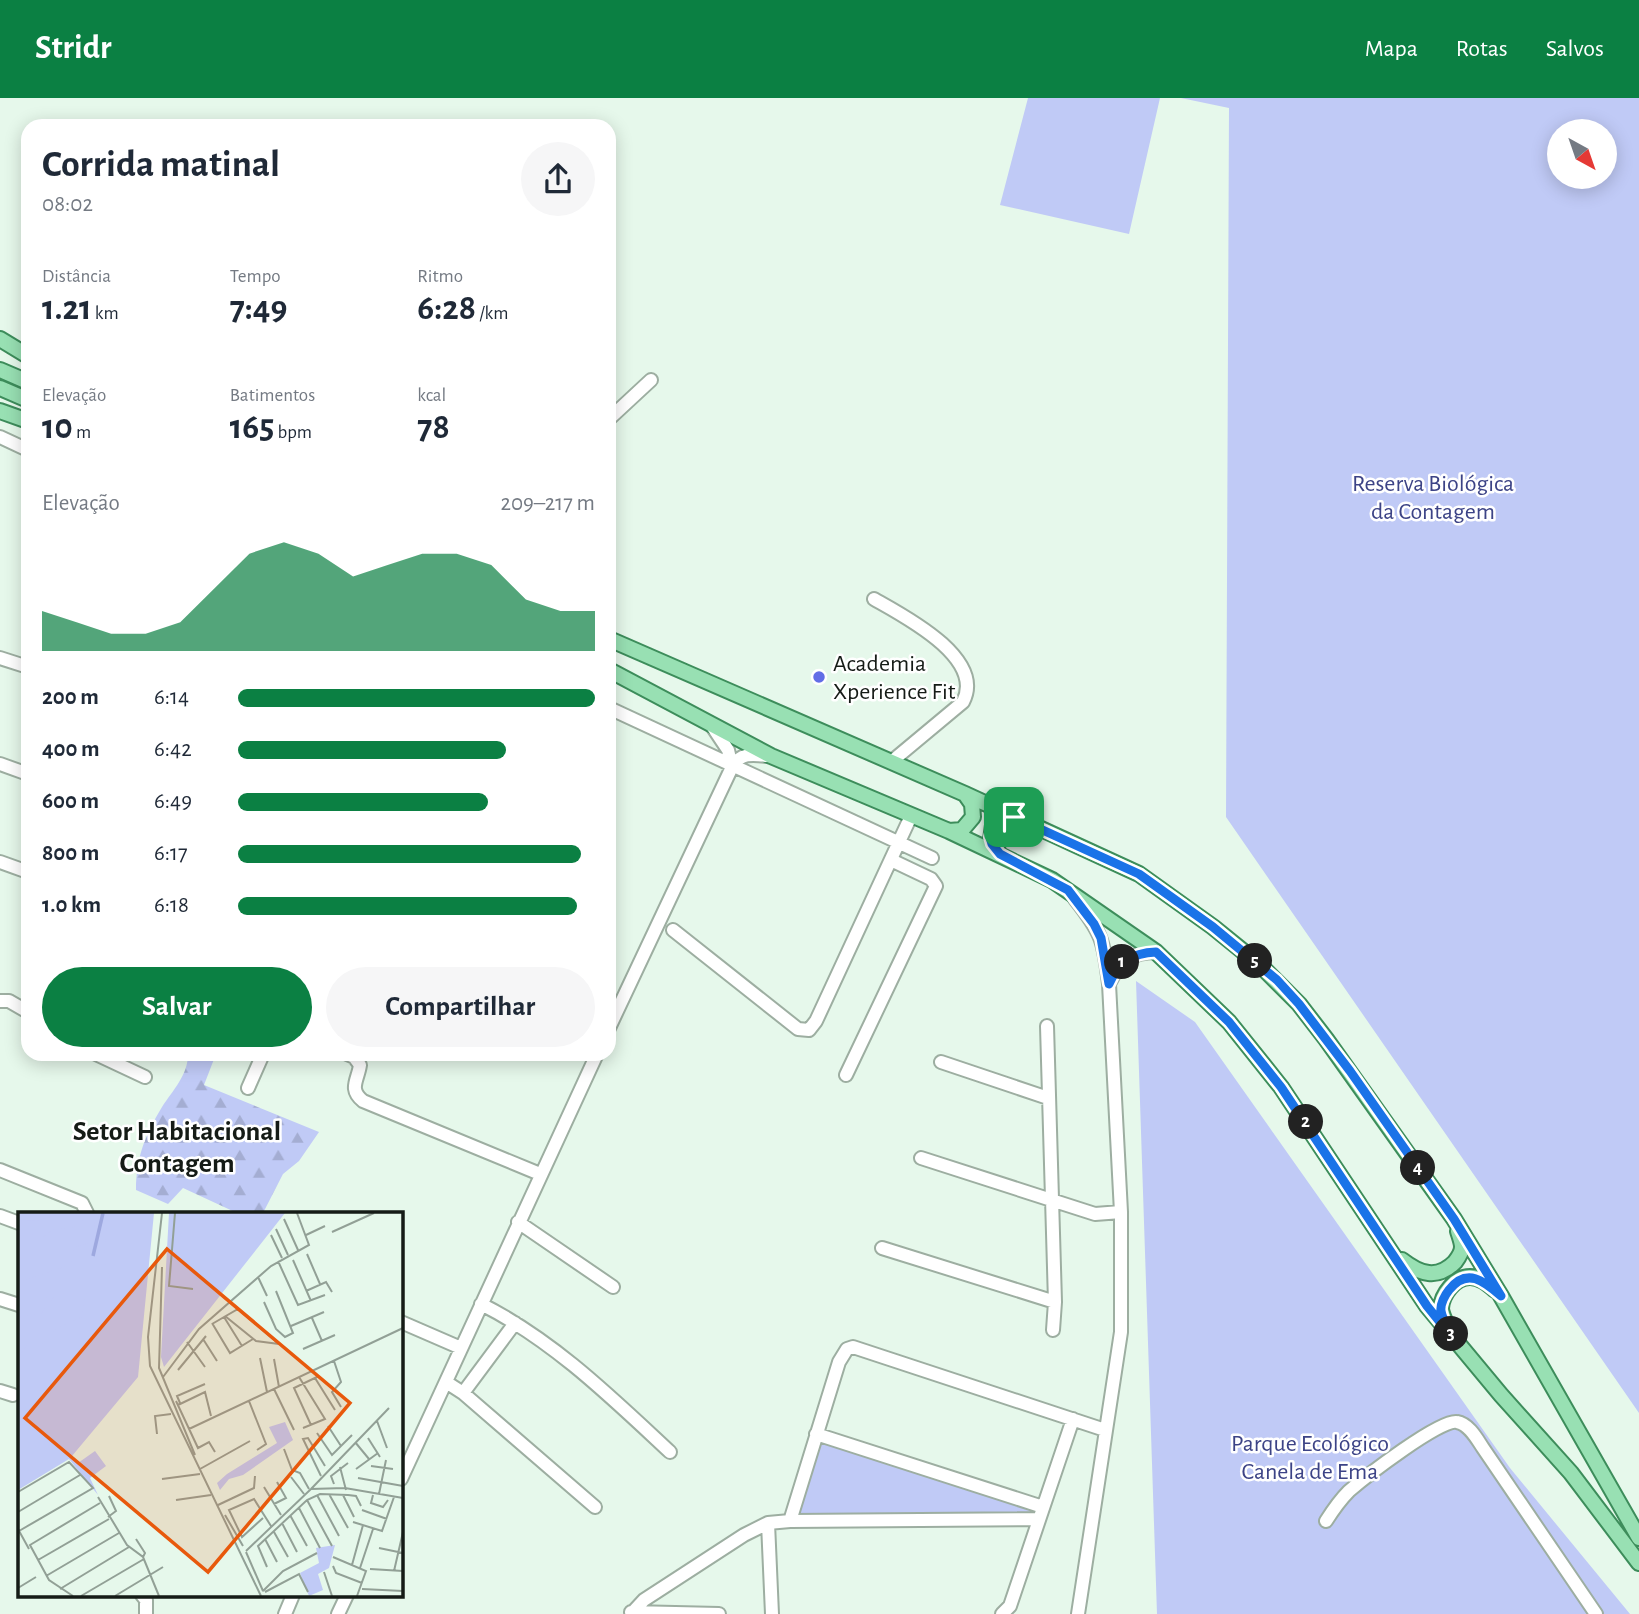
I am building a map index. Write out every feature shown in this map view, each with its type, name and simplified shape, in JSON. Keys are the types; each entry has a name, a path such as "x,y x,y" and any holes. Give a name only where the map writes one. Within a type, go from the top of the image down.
{"main road":[{"path":"0,339 21,351"},
{"path":"0,370 21,379"},
{"path":"0,388 21,397"},
{"path":"0,411 21,418"},
{"path":"616,642 965,794 1139,874 1213,927 1260,965 1299,1004 1326,1039 1454,1219 1639,1538"},
{"path":"616,674 771,756 1000,854 1068,890 1156,952 1229,1022 1281,1087 1427,1306 1571,1473 1639,1563"},
{"path":"948,831 962,830 973,817 974,810 965,794"},
{"path":"1000,854 991,840 991,830 998,821 1014,817"},
{"path":"1392,1252 1415,1269 1434,1275 1445,1271 1458,1259 1462,1247 1454,1219"},
{"path":"1452,1337 1441,1311 1444,1296 1455,1282 1470,1277 1485,1281 1501,1296"}],"street":[{"path":"616,413 652,380"},
{"path":"0,437 21,447"},
{"path":"874,599 919,624 936,637 955,658 967,682 967,694 963,702 891,762"},
{"path":"0,658 21,665"},
{"path":"616,711 932,858"},
{"path":"712,726 728,750 732,766"},
{"path":"616,1013 732,766 746,755 771,756"},
{"path":"0,764 21,772"},
{"path":"673,930 798,1029 808,1030 816,1021 911,816"},
{"path":"846,1075 936,886 931,879 891,860"},
{"path":"0,862 21,870"},
{"path":"1068,890 1094,924 1101,938 1109,984 1121,1212 1121,1332 1078,1614"},
{"path":"1109,984 1117,969 1128,958 1156,952"},
{"path":"0,1001 9,1001 21,1008"},
{"path":"1047,1026 1055,1302 1052,1330"},
{"path":"111,1061 145,1077"},
{"path":"248,1087 260,1061"},
{"path":"357,1061 360,1065 353,1088 363,1101 540,1174"},
{"path":"402,1477 594,1061"},
{"path":"941,1062 1048,1098"},
{"path":"921,1158 1095,1214 1121,1212"},
{"path":"0,1170 82,1203 86,1212"},
{"path":"0,1216 18,1223"},
{"path":"518,1222 613,1287"},
{"path":"882,1248 1055,1302"},
{"path":"0,1299 18,1305"},
{"path":"481,1304 515,1323 597,1385 670,1452"},
{"path":"402,1322 461,1348"},
{"path":"463,1393 515,1323"},
{"path":"790,1521 839,1362 847,1349 853,1347 1105,1430"},
{"path":"446,1382 463,1393 595,1507"},
{"path":"1002,1614 1010,1606 1073,1419"},
{"path":"1326,1521 1349,1492 1388,1461 1438,1426 1449,1421 1459,1422 1469,1429 1483,1448 1596,1614"},
{"path":"816,1433 1041,1513"},
{"path":"631,1613 644,1600 744,1535 768,1523 1041,1513"},
{"path":"768,1523 772,1614"},
{"path":"143,1596 146,1600 146,1614"},
{"path":"285,1614 293,1596"},
{"path":"338,1614 347,1596"},
{"path":"631,1613 719,1614"}],"green space":[{"path":"1028,98 1160,98 1129,234 1000,205"},
{"name":"Reserva Biológica da Contagem","path":"1181,98 1639,98 1639,1413 1226,817 1229,108"},
{"name":"Parque Ecológico Canela de Ema","path":"1136,981 1195,1022 1510,1468 1630,1614 1157,1614"},
{"path":"213,1061 204,1085 319,1132 299,1161 283,1174 264,1212 235,1212 183,1188 168,1204 136,1190 138,1167 146,1137 183,1076 187,1062"},
{"path":"822,1442 1037,1510 1035,1515 797,1516"}],"place":[{"name":"Academia Xperience Fit","path":"819,677"}],"district":[{"name":"Setor Habitacional Contagem","path":"177,1146"}],"route":[{"path":"1014,817 1139,874 1213,927 1277,980 1299,1004 1350,1071 1454,1219 1501,1296 1485,1281 1470,1277 1455,1282 1444,1296 1441,1311 1452,1337 1427,1306 1281,1087 1229,1022 1200,992 1156,952 1145,952 1123,961 1109,984 1101,938 1094,924 1068,890 1000,854 992,844 993,825 1003,818 1014,817"}]}
